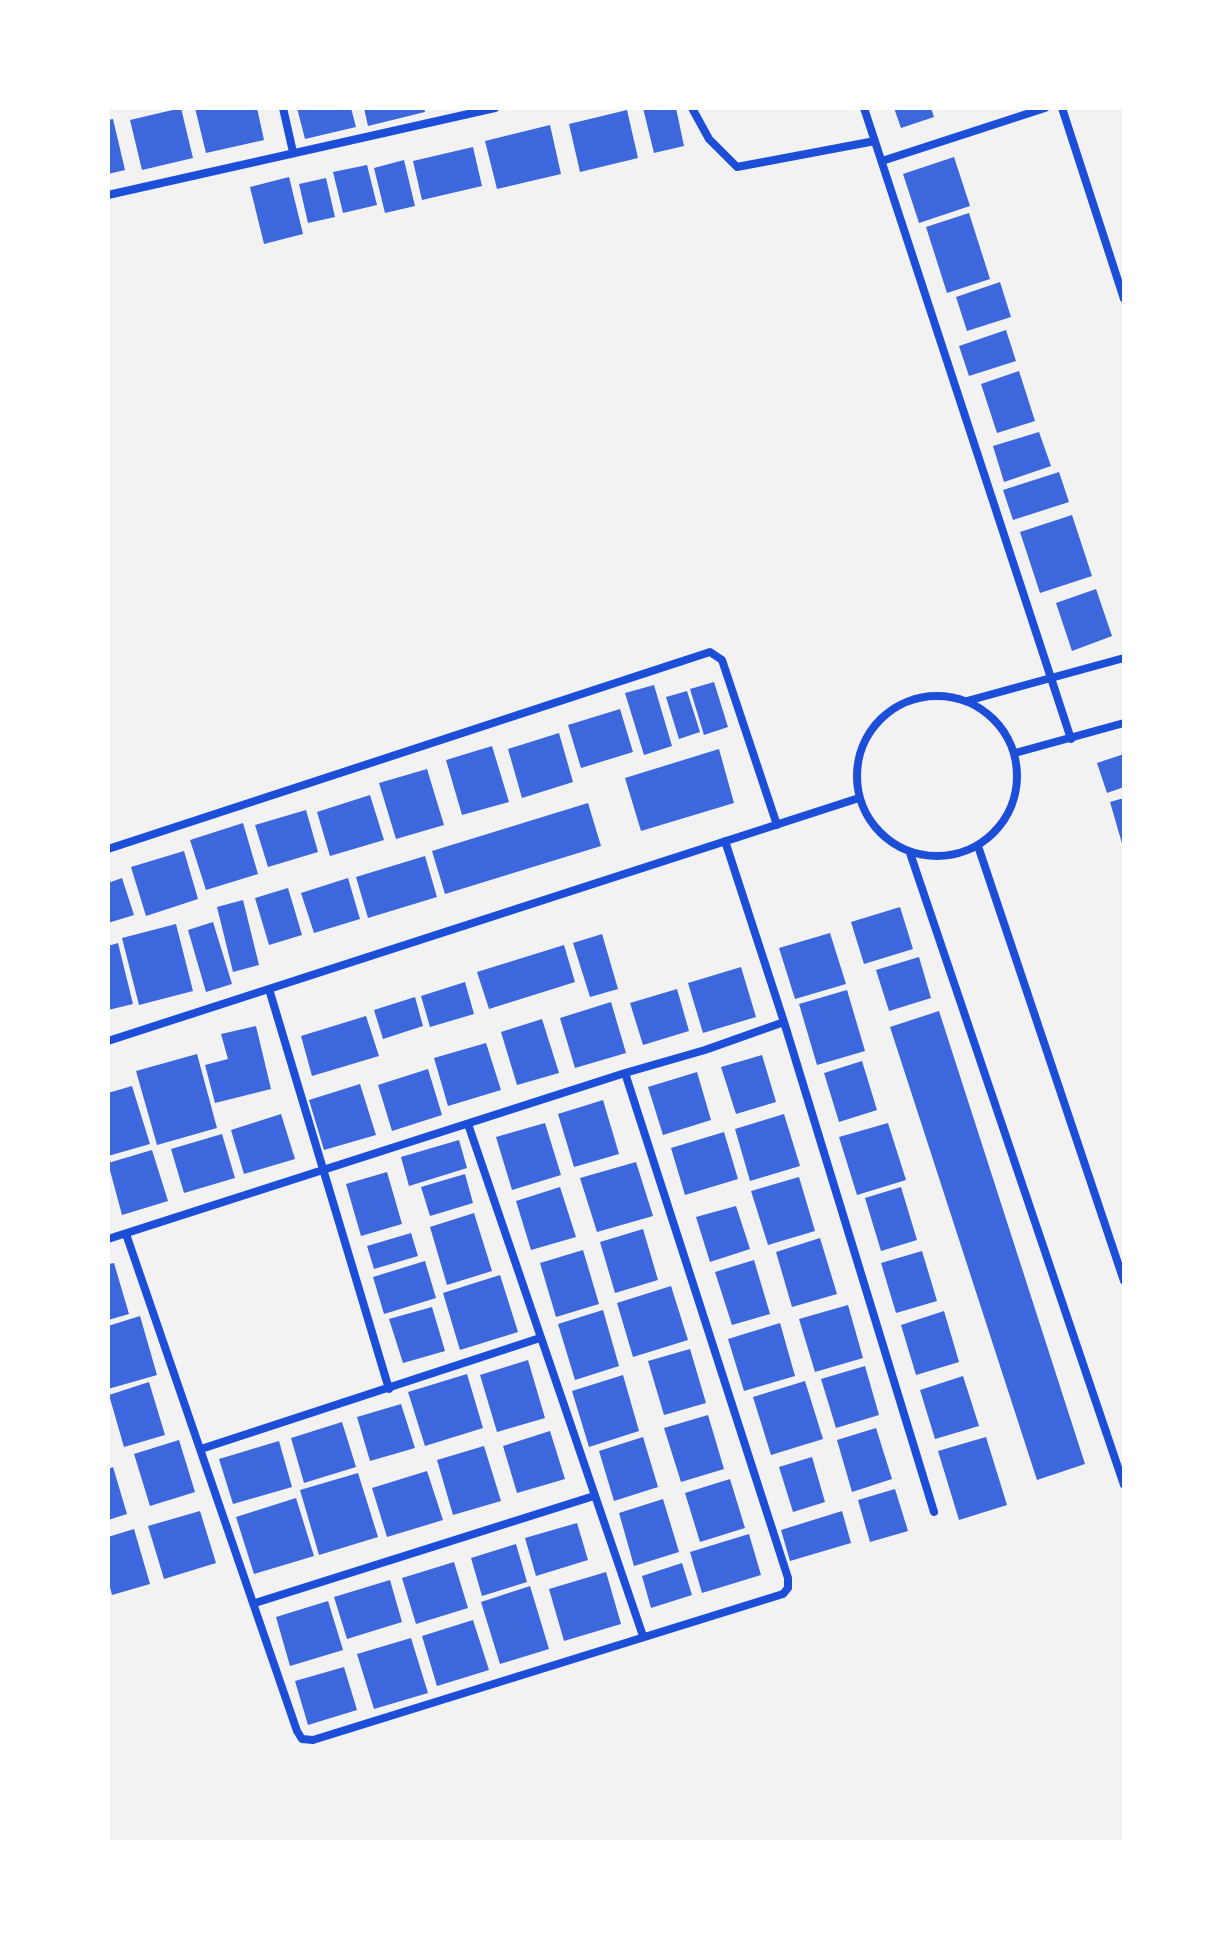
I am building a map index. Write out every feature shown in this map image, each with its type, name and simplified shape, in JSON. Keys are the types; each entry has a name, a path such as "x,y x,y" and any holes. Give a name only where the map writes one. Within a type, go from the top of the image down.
{"street":[{"path":"283,108 293,152"},
{"path":"108,195 495,108"},
{"path":"692,108 709,139 737,167 875,141"},
{"path":"864,108 1071,739"},
{"path":"882,161 1045,108"},
{"path":"1062,108 1124,299"},
{"path":"108,849 710,652 722,660 777,825"},
{"path":"967,701 1124,658"},
{"path":"942,695 967,701 988,713 1004,731 1015,753 1018,780 1012,806 998,829 978,846 956,855 933,857 910,853 888,840 870,822 859,798 856,773 861,747 874,725 892,708 916,697 942,695"},
{"path":"1015,753 1124,723"},
{"path":"108,1041 859,798"},
{"path":"725,841 784,1022 934,1512"},
{"path":"978,846 1124,1281"},
{"path":"910,853 1124,1485"},
{"path":"269,989 389,1389"},
{"path":"108,1239 705,1050 784,1022"},
{"path":"126,1234 302,1739 313,1740 783,1594 788,1588 788,1578 625,1073"},
{"path":"468,1124 643,1636"},
{"path":"201,1449 540,1338"},
{"path":"255,1603 594,1496"}],"building":[{"path":"181,108 193,158 142,170 130,120"},
{"path":"195,108 257,108 264,140 206,153"},
{"path":"297,108 351,108 356,127 305,139"},
{"path":"364,108 424,108 425,112 368,126"},
{"path":"643,108 676,108 684,146 654,153"},
{"path":"894,108 931,108 934,117 901,128"},
{"path":"627,110 638,158 580,172 569,124"},
{"path":"113,119 125,170 108,174 108,120"},
{"path":"550,125 561,174 497,189 485,141"},
{"path":"473,147 482,186 422,200 413,161"},
{"path":"954,157 970,206 919,223 903,174"},
{"path":"404,160 415,206 385,213 374,168"},
{"path":"367,165 377,205 343,213 333,172"},
{"path":"289,177 303,234 264,244 250,187"},
{"path":"326,178 335,217 308,223 299,184"},
{"path":"969,213 990,279 947,293 926,227"},
{"path":"1000,282 1011,317 967,331 956,297"},
{"path":"1006,330 1016,361 969,376 959,346"},
{"path":"1019,371 1035,421 997,433 981,384"},
{"path":"1039,432 1051,466 1004,482 993,446"},
{"path":"1059,472 1069,502 1013,520 1003,490"},
{"path":"1072,515 1092,576 1040,593 1020,532"},
{"path":"1096,589 1112,636 1072,651 1056,603"},
{"path":"714,682 728,727 704,735 690,689"},
{"path":"654,685 672,746 644,755 625,693"},
{"path":"687,691 700,732 679,739 666,697"},
{"path":"620,709 633,752 581,768 568,725"},
{"path":"559,733 573,782 522,798 508,749"},
{"path":"492,746 509,802 462,815 446,760"},
{"path":"719,749 734,803 641,831 625,778"},
{"path":"1124,754 1124,787 1107,793 1097,763"},
{"path":"427,769 444,825 396,839 379,783"},
{"path":"370,795 384,840 330,856 317,812"},
{"path":"1124,798 1124,846 1123,847 1110,802"},
{"path":"588,803 601,846 445,894 432,851"},
{"path":"306,810 318,852 268,867 255,825"},
{"path":"243,823 258,874 206,890 190,840"},
{"path":"184,851 198,899 146,916 131,867"},
{"path":"425,856 437,897 368,918 356,877"},
{"path":"122,878 134,915 108,923 108,883"},
{"path":"348,878 360,919 314,933 301,893"},
{"path":"288,888 302,935 269,945 255,898"},
{"path":"243,900 259,965 233,972 217,907"},
{"path":"900,907 913,949 864,964 851,922"},
{"path":"213,922 232,984 206,992 188,930"},
{"path":"176,924 193,991 139,1005 122,938"},
{"path":"830,933 846,984 795,999 779,948"},
{"path":"602,934 618,989 590,997 573,943"},
{"path":"118,943 133,1004 108,1010 108,946"},
{"path":"564,945 575,982 489,1009 477,972"},
{"path":"919,957 931,998 889,1011 876,970"},
{"path":"741,967 756,1017 703,1033 688,983"},
{"path":"465,982 474,1014 430,1027 421,996"},
{"path":"677,989 689,1031 643,1045 630,1003"},
{"path":"847,990 865,1051 817,1065 799,1004"},
{"path":"415,997 423,1026 383,1039 374,1010"},
{"path":"611,1002 626,1053 575,1068 560,1018"},
{"path":"939,1011 1085,1464 1037,1480 890,1027"},
{"path":"366,1016 379,1056 312,1076 301,1036"},
{"path":"542,1019 559,1073 517,1085 501,1032"},
{"path":"256,1026 271,1089 215,1103 205,1065 228,1059 221,1034"},
{"path":"486,1043 501,1090 448,1106 434,1058"},
{"path":"197,1054 217,1128 157,1145 136,1071"},
{"path":"762,1055 776,1102 736,1114 721,1067"},
{"path":"862,1061 877,1110 839,1122 824,1073"},
{"path":"428,1069 442,1115 392,1131 378,1085"},
{"path":"697,1072 711,1120 663,1135 648,1087"},
{"path":"360,1084 376,1135 324,1150 309,1100"},
{"path":"132,1086 150,1144 108,1156 108,1093"},
{"path":"603,1100 619,1154 574,1167 558,1114"},
{"path":"281,1114 295,1159 244,1174 231,1130"},
{"path":"784,1114 800,1166 750,1181 735,1129"},
{"path":"545,1123 561,1175 512,1190 496,1137"},
{"path":"888,1123 906,1180 857,1195 839,1137"},
{"path":"724,1132 738,1179 685,1195 671,1148"},
{"path":"222,1134 235,1178 184,1193 171,1149"},
{"path":"459,1140 467,1168 409,1186 401,1157"},
{"path":"152,1150 168,1201 122,1215 108,1163"},
{"path":"636,1162 653,1216 597,1232 580,1178"},
{"path":"387,1172 402,1224 361,1236 346,1184"},
{"path":"465,1174 473,1203 430,1216 421,1187"},
{"path":"799,1177 815,1231 768,1245 751,1191"},
{"path":"560,1187 576,1237 531,1250 516,1201"},
{"path":"901,1187 917,1240 881,1251 865,1198"},
{"path":"736,1206 750,1249 710,1262 696,1217"},
{"path":"474,1213 492,1271 447,1285 430,1227"},
{"path":"643,1229 658,1280 615,1293 600,1242"},
{"path":"411,1233 418,1256 374,1269 367,1246"},
{"path":"820,1238 837,1294 792,1307 776,1252"},
{"path":"583,1250 599,1304 556,1317 540,1263"},
{"path":"922,1251 937,1301 896,1313 881,1263"},
{"path":"754,1260 770,1314 732,1325 715,1272"},
{"path":"425,1261 436,1298 384,1314 373,1277"},
{"path":"114,1263 129,1314 108,1320 108,1264"},
{"path":"500,1275 518,1332 460,1350 443,1293"},
{"path":"671,1286 688,1340 633,1357 617,1303"},
{"path":"848,1305 863,1358 815,1372 799,1319"},
{"path":"432,1307 445,1351 403,1363 389,1319"},
{"path":"603,1310 619,1366 575,1380 558,1324"},
{"path":"944,1311 959,1362 916,1375 901,1325"},
{"path":"140,1316 157,1375 108,1389 108,1326"},
{"path":"780,1323 795,1376 744,1391 728,1339"},
{"path":"690,1349 706,1403 664,1415 648,1361"},
{"path":"528,1360 545,1418 497,1432 480,1375"},
{"path":"865,1366 879,1415 836,1428 821,1379"},
{"path":"467,1374 483,1428 425,1446 408,1392"},
{"path":"623,1375 639,1431 589,1447 572,1391"},
{"path":"963,1376 979,1426 935,1439 920,1390"},
{"path":"805,1381 823,1439 771,1455 753,1397"},
{"path":"149,1382 165,1435 124,1447 109,1395"},
{"path":"401,1404 415,1448 370,1461 357,1417"},
{"path":"708,1415 724,1469 681,1482 664,1428"},
{"path":"342,1422 356,1467 304,1483 291,1438"},
{"path":"876,1428 892,1479 852,1492 837,1440"},
{"path":"550,1431 565,1479 517,1493 503,1446"},
{"path":"643,1437 658,1487 614,1501 599,1451"},
{"path":"986,1437 1007,1505 959,1520 938,1451"},
{"path":"179,1440 195,1492 150,1506 134,1454"},
{"path":"279,1441 292,1487 233,1504 219,1459"},
{"path":"484,1446 501,1501 453,1515 437,1460"},
{"path":"812,1457 825,1502 793,1512 779,1467"},
{"path":"113,1467 127,1514 108,1520 108,1469"},
{"path":"427,1471 443,1520 387,1537 372,1488"},
{"path":"358,1473 378,1537 319,1555 300,1490"},
{"path":"730,1479 745,1528 700,1542 685,1493"},
{"path":"895,1489 908,1531 870,1542 858,1500"},
{"path":"296,1498 314,1556 254,1574 236,1517"},
{"path":"663,1499 679,1552 634,1566 619,1513"},
{"path":"200,1511 216,1563 164,1579 148,1526"},
{"path":"842,1511 851,1543 790,1561 781,1530"},
{"path":"577,1523 588,1560 536,1576 525,1538"},
{"path":"134,1529 150,1584 112,1595 108,1580 108,1537"},
{"path":"749,1534 761,1575 702,1593 690,1552"},
{"path":"516,1544 527,1582 482,1596 471,1558"},
{"path":"454,1562 468,1608 416,1624 402,1578"},
{"path":"682,1563 692,1595 651,1608 642,1576"},
{"path":"606,1572 621,1624 564,1641 549,1589"},
{"path":"390,1580 402,1622 347,1639 334,1597"},
{"path":"530,1586 549,1649 500,1664 481,1602"},
{"path":"328,1601 343,1650 290,1666 276,1617"},
{"path":"473,1620 489,1670 437,1686 422,1636"},
{"path":"411,1638 428,1693 374,1709 357,1654"},
{"path":"344,1667 357,1710 308,1725 295,1681"}]}
